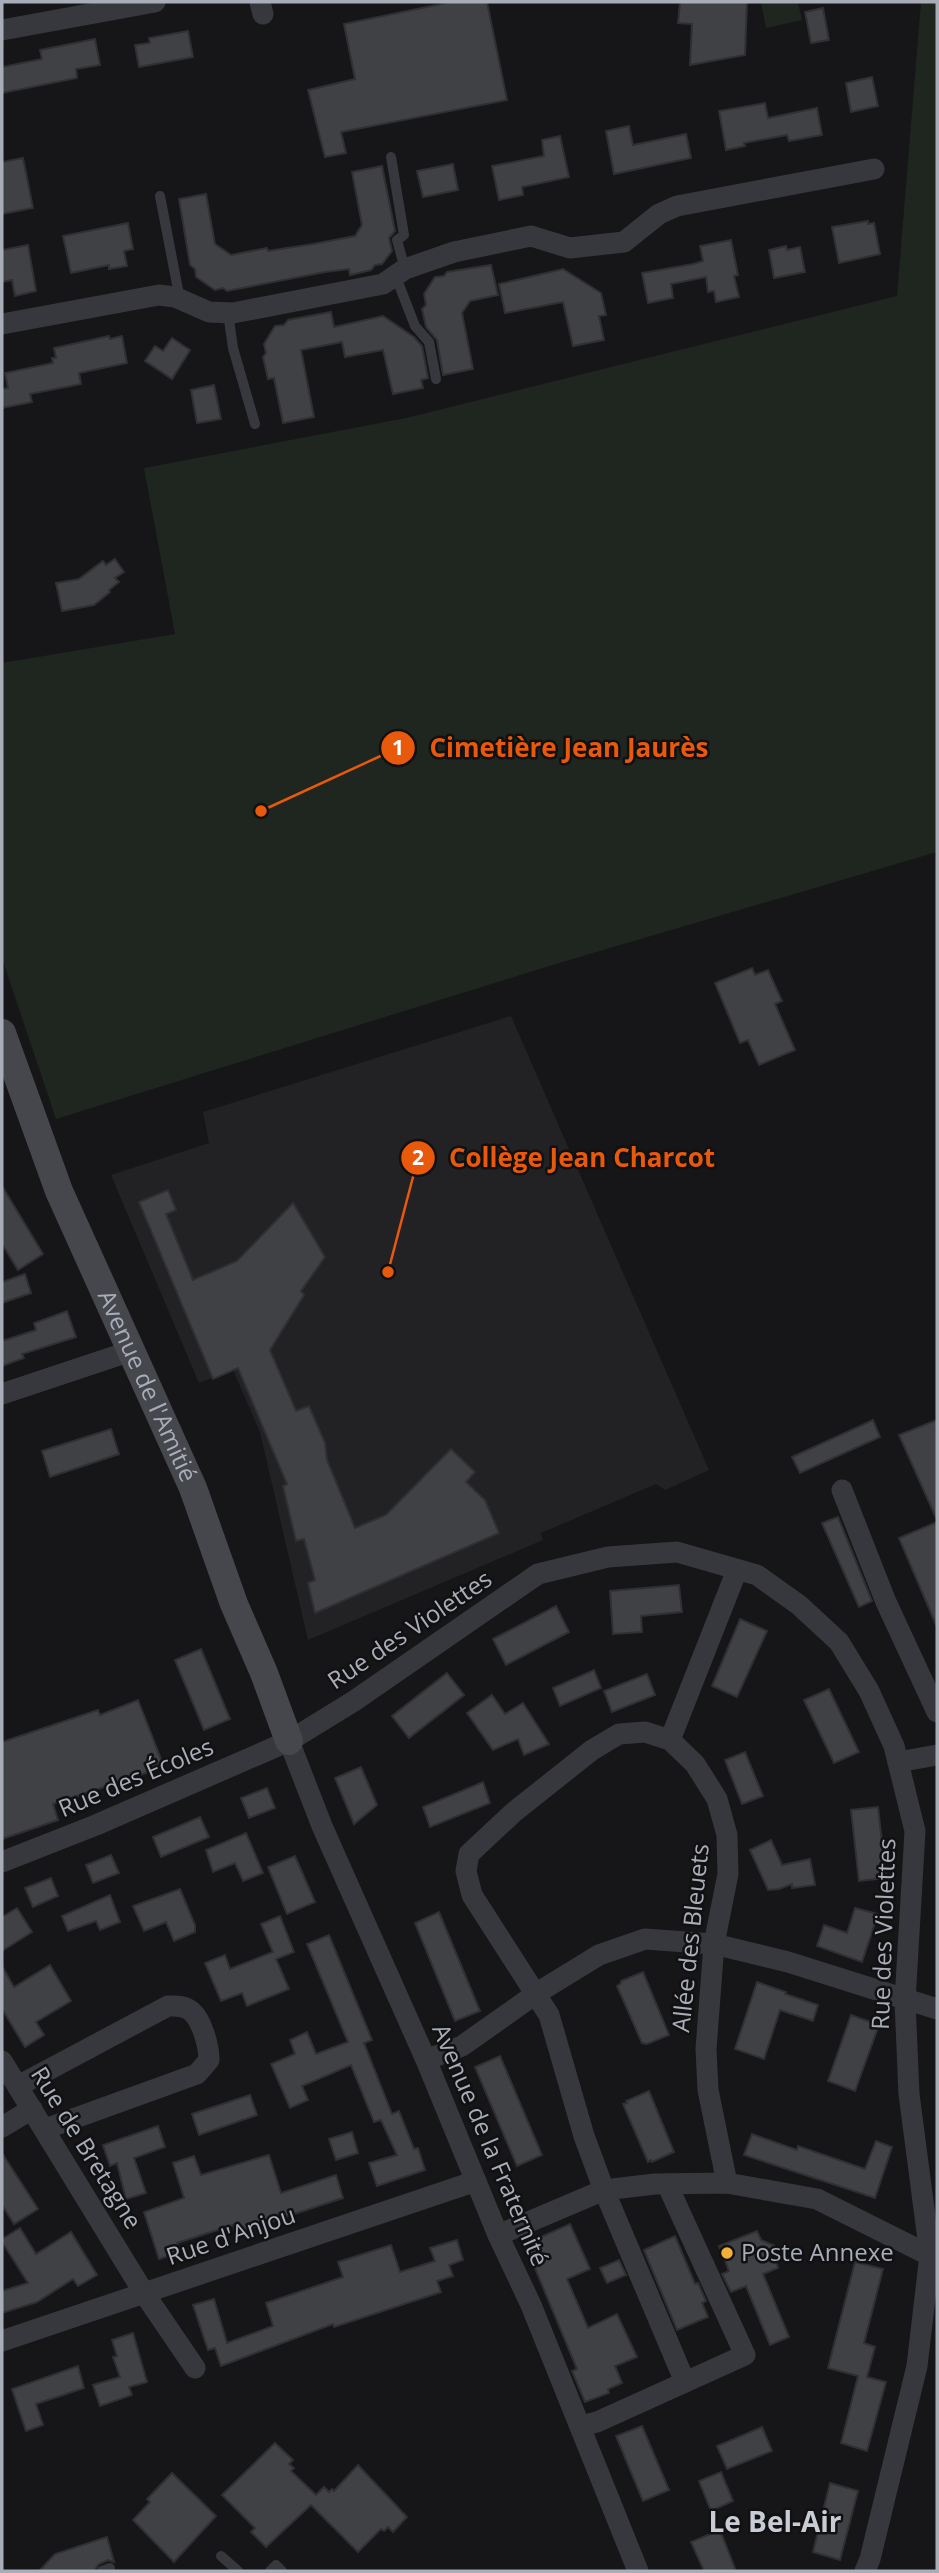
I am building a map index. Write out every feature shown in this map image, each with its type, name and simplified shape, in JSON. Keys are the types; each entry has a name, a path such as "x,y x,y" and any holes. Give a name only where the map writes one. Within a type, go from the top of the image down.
{"street":[{"path":"2,27 155,2"},
{"path":"2,324 159,295 180,300 209,313 228,313 371,286 454,253 531,236 570,248 624,242 659,214 677,205 874,169"},
{"name":"Avenue de l'Amitié","path":"2,1033 59,1191 193,1488 234,1604 264,1673 289,1741"},
{"path":"2,1395 131,1351"},
{"path":"842,1490 886,1602 937,1712"},
{"name":"Rue des Violettes","path":"289,1741 354,1701 538,1574 608,1557 677,1552 757,1575 799,1605 839,1642 869,1691 894,1746 915,1832 905,2001 909,2094 934,2257 917,2366 865,2571"},
{"path":"685,2382 604,2190 584,2136 549,2015 472,1895 466,1871 470,1854 543,1789 592,1750 619,1734 645,1732 670,1740 737,1570"},
{"name":"Allée des Bleuets","path":"670,1740 695,1764 717,1798 727,1835 728,1874 714,1944 706,2049 708,2090 727,2183"},
{"name":"Rue des Écoles","path":"2,1861 96,1825 289,1741"},
{"name":"Avenue de la Fraternité","path":"289,1741 322,1826 426,2060 498,2235 531,2305 638,2571"},
{"path":"898,1762 937,1755"},
{"path":"426,2060 462,2046 537,1993 599,1955 645,1939 714,1944 788,1962 937,2009"},
{"path":"18,2086 168,2006 181,2006 192,2012 209,2045 209,2060 197,2074 45,2129"},
{"name":"Rue de Bretagne","path":"2,2061 144,2293 195,2368"},
{"path":"2,2127 32,2109"},
{"name":"Rue d'Anjou","path":"2,2341 477,2181"},
{"path":"498,2235 604,2190 667,2184 727,2183 817,2199 934,2257"},
{"path":"580,2426 597,2422 745,2355 667,2184"}],"lane":[{"path":"391,157 404,235 397,240 400,273 415,327 429,342 436,379"},
{"path":"160,196 180,300"},
{"path":"228,313 233,348 255,425"},
{"path":"221,2556 238,2571"},
{"path":"270,2571 276,2565 282,2571"}],"shaded area":[{"path":"761,2 798,2 802,20 766,28"},
{"path":"921,2 937,2 937,852 559,963 56,1119 2,958 2,663 175,634 144,468 406,418 897,296"},
{"path":"511,1016 709,1470 665,1490 656,1484 541,1533 543,1540 308,1640 260,1432 233,1370 199,1383 111,1175 209,1143 203,1112"}],"building":[{"path":"451,2 487,2 507,100 341,132 346,153 325,157 308,90 355,79 344,24"},
{"path":"680,2 747,2 745,55 690,65 692,24 678,23"},
{"path":"823,8 829,40 811,43 805,12"},
{"path":"188,31 193,57 139,67 135,45 150,43 149,38"},
{"path":"95,39 100,65 76,69 77,78 2,93 2,67 42,59 40,50"},
{"path":"872,77 878,106 851,112 846,83"},
{"path":"765,103 768,118 817,108 822,135 789,141 787,135 744,143 745,146 726,150 719,111"},
{"path":"629,126 633,145 686,134 691,158 614,174 606,131"},
{"path":"560,136 569,177 522,187 523,195 499,200 492,166 544,156 542,140"},
{"path":"23,158 33,208 2,214 2,162"},
{"path":"453,164 458,190 423,197 417,171"},
{"path":"382,166 395,231 389,238 392,251 382,264 350,275 349,269 325,272 227,291 223,288 215,290 196,277 195,269 190,265 179,199 206,194 215,244 231,255 267,248 268,251 313,244 355,236 362,225 352,172"},
{"path":"868,221 868,224 874,223 880,254 839,263 832,227"},
{"path":"128,223 133,249 124,251 127,266 109,269 109,265 71,273 63,236"},
{"path":"731,240 739,297 716,302 714,291 708,292 706,277 671,284 673,298 648,303 642,273 703,261 700,246"},
{"path":"28,245 36,291 15,296 12,280 2,282 2,250"},
{"path":"786,246 787,250 800,247 805,272 774,278 769,250"},
{"path":"491,265 498,295 470,301 462,313 473,369 443,375 437,340 426,327 422,309 426,305 424,294 435,277 444,276 447,272"},
{"path":"563,269 601,293 606,315 599,316 604,340 573,346 563,302 505,313 499,284"},
{"path":"331,312 334,327 383,316 414,337 422,346 428,378 421,380 423,388 393,394 383,350 345,357 342,342 301,350 314,417 283,423 274,378 268,379 263,357 266,353 264,344 275,326 284,325 288,320"},
{"path":"109,336 110,339 122,336 127,363 79,373 81,384 30,394 32,402 2,408 2,389 8,388 5,373 53,363 52,358 56,358 54,348"},
{"path":"172,338 190,350 172,379 145,361 155,346 163,351"},
{"path":"214,385 221,419 197,423 191,390"},
{"path":"115,559 124,572 115,578 119,582 110,592 94,605 62,611 56,583 79,579 103,561 106,565"},
{"path":"752,968 755,975 768,970 782,1001 775,1004 795,1050 759,1065 748,1040 740,1043 715,983"},
{"path":"2,1186 43,1254 18,1270 2,1244"},
{"path":"168,1190 176,1210 166,1214 193,1280 237,1261 293,1203 325,1257 301,1291 304,1295 270,1350 296,1411 309,1406 325,1443 327,1460 355,1528 386,1515 451,1449 475,1472 466,1482 485,1500 499,1533 315,1613 308,1583 315,1580 304,1539 296,1541 283,1486 287,1484 238,1368 213,1379 139,1202"},
{"path":"25,1274 31,1293 2,1303 2,1282"},
{"path":"67,1311 76,1337 22,1354 24,1358 2,1366 2,1341 36,1330 34,1323"},
{"path":"873,1420 880,1437 800,1473 792,1457"},
{"path":"937,1420 937,1520 899,1435"},
{"path":"111,1429 119,1454 50,1477 42,1451"},
{"path":"838,1517 872,1601 859,1607 822,1523"},
{"path":"937,1522 937,1627 899,1538"},
{"path":"679,1585 682,1612 641,1616 642,1632 613,1634 610,1591"},
{"path":"556,1606 569,1632 506,1665 493,1639"},
{"path":"740,1619 767,1631 737,1697 712,1686"},
{"path":"201,1649 230,1719 204,1730 175,1660"},
{"path":"594,1670 601,1688 560,1706 553,1688"},
{"path":"447,1673 464,1695 409,1738 392,1716"},
{"path":"647,1674 655,1695 612,1712 604,1691"},
{"path":"829,1689 859,1752 834,1763 804,1700"},
{"path":"492,1695 505,1714 523,1703 549,1744 524,1755 518,1739 493,1750 467,1713"},
{"path":"138,1700 164,1767 53,1804 58,1820 2,1839 2,1742 98,1710 100,1715"},
{"path":"745,1752 763,1796 742,1804 725,1760"},
{"path":"361,1767 377,1805 354,1824 335,1778"},
{"path":"483,1782 490,1803 430,1827 423,1807"},
{"path":"267,1788 275,1808 249,1818 241,1798"},
{"path":"878,1807 886,1878 859,1881 851,1810"},
{"path":"200,1817 209,1837 161,1857 153,1837"},
{"path":"246,1833 263,1873 243,1881 235,1863 213,1872 206,1850"},
{"path":"771,1840 782,1865 810,1859 815,1885 792,1888 792,1884 768,1890 750,1850"},
{"path":"111,1855 119,1873 93,1883 86,1865"},
{"path":"295,1856 315,1902 287,1914 268,1867"},
{"path":"51,1878 58,1896 33,1907 25,1888"},
{"path":"180,1889 195,1925 195,1932 174,1941 166,1922 144,1931 133,1906"},
{"path":"110,1895 120,1922 100,1930 96,1921 68,1931 62,1916"},
{"path":"17,1908 32,1932 2,1951 2,1917"},
{"path":"855,1908 878,1914 862,1962 817,1946 824,1925 847,1933"},
{"path":"439,1912 480,2011 455,2021 415,1923"},
{"path":"280,1916 294,1952 276,1959 289,1989 247,2006 242,1993 221,2001 205,1963 225,1955 230,1969 273,1952 261,1924"},
{"path":"329,1935 372,2040 364,2043 392,2114 399,2111 414,2149 418,2148 425,2170 377,2186 369,2163 397,2155 381,2120 374,2122 351,2065 302,2086 308,2100 290,2108 271,2064 295,2054 290,2040 307,2032 316,2054 348,2042 307,1944"},
{"path":"50,1965 71,2001 36,2022 44,2035 25,2047 2,2009 2,1966 14,1987"},
{"path":"643,1972 669,2035 647,2044 642,2043 617,1986 621,1981"},
{"path":"757,1982 818,2005 813,2021 780,2010 764,2059 735,2049"},
{"path":"851,2015 879,2025 855,2091 828,2081"},
{"path":"500,2056 542,2155 517,2166 475,2067"},
{"path":"649,2091 674,2152 652,2162 648,2162 623,2104"},
{"path":"250,2095 257,2115 199,2135 192,2114"},
{"path":"158,2126 165,2147 134,2158 146,2193 126,2199 117,2163 110,2166 103,2145"},
{"path":"352,2132 358,2153 336,2160 329,2139"},
{"path":"752,2134 797,2150 798,2146 865,2169 876,2141 892,2147 875,2198 744,2155"},
{"path":"2,2153 38,2209 14,2224 2,2205"},
{"path":"269,2155 281,2193 336,2175 343,2198 236,2233 233,2225 177,2243 180,2252 159,2259 144,2212 184,2198 173,2163 194,2156 201,2175"},
{"path":"570,2224 590,2269 567,2279 588,2328 617,2314 637,2357 615,2366 622,2383 608,2389 609,2393 585,2402 572,2371 577,2369 525,2244"},
{"path":"20,2228 36,2254 71,2232 97,2275 78,2286 73,2279 37,2302 2,2313 2,2291 28,2283 2,2242 2,2239"},
{"path":"757,2231 761,2240 775,2246 779,2258 776,2261 778,2268 763,2274 789,2337 770,2345 746,2286 731,2292 722,2274 729,2271 719,2246"},
{"path":"675,2236 695,2284 698,2283 706,2301 702,2303 708,2317 677,2330 644,2250"},
{"path":"457,2240 463,2260 449,2265 453,2276 437,2281 441,2292 334,2327 333,2324 221,2366 215,2348 208,2350 193,2305 214,2299 227,2343 273,2326 266,2303 343,2277 338,2262 391,2245 400,2272 435,2261 430,2248"},
{"path":"619,2260 626,2275 607,2283 600,2268"},
{"path":"855,2262 883,2269 864,2343 875,2347 867,2377 886,2382 867,2451 841,2443 858,2376 828,2368"},
{"path":"133,2333 147,2382 129,2387 132,2395 100,2406 93,2385 120,2377 113,2357 117,2356 112,2340"},
{"path":"78,2366 84,2388 36,2404 43,2425 26,2431 12,2389"},
{"path":"642,2426 669,2490 643,2501 616,2436"},
{"path":"762,2427 772,2451 727,2469 717,2446"},
{"path":"275,2443 293,2460 289,2464 294,2468 291,2471 316,2495 324,2487 329,2492 332,2489 334,2491 358,2465 407,2517 393,2532 388,2527 384,2531 381,2529 358,2552 311,2505 266,2547 251,2532 255,2528 222,2495"},
{"path":"721,2472 733,2501 711,2511 699,2481"},
{"path":"172,2473 216,2516 174,2562 133,2520 150,2502 147,2499"},
{"path":"830,2483 858,2491 840,2560 813,2552"},
{"path":"720,2530 736,2571 704,2571 691,2542"},
{"path":"107,2537 114,2562 108,2560 99,2564 94,2571 39,2571 55,2554"}],"place":[{"name":"Cimetière Jean Jaurès","path":"261,811"},
{"name":"Collège Jean Charcot","path":"388,1272"},
{"name":"Poste Annexe","path":"727,2253"}],"district":[{"name":"Le Bel-Air","path":"775,2522"}]}
